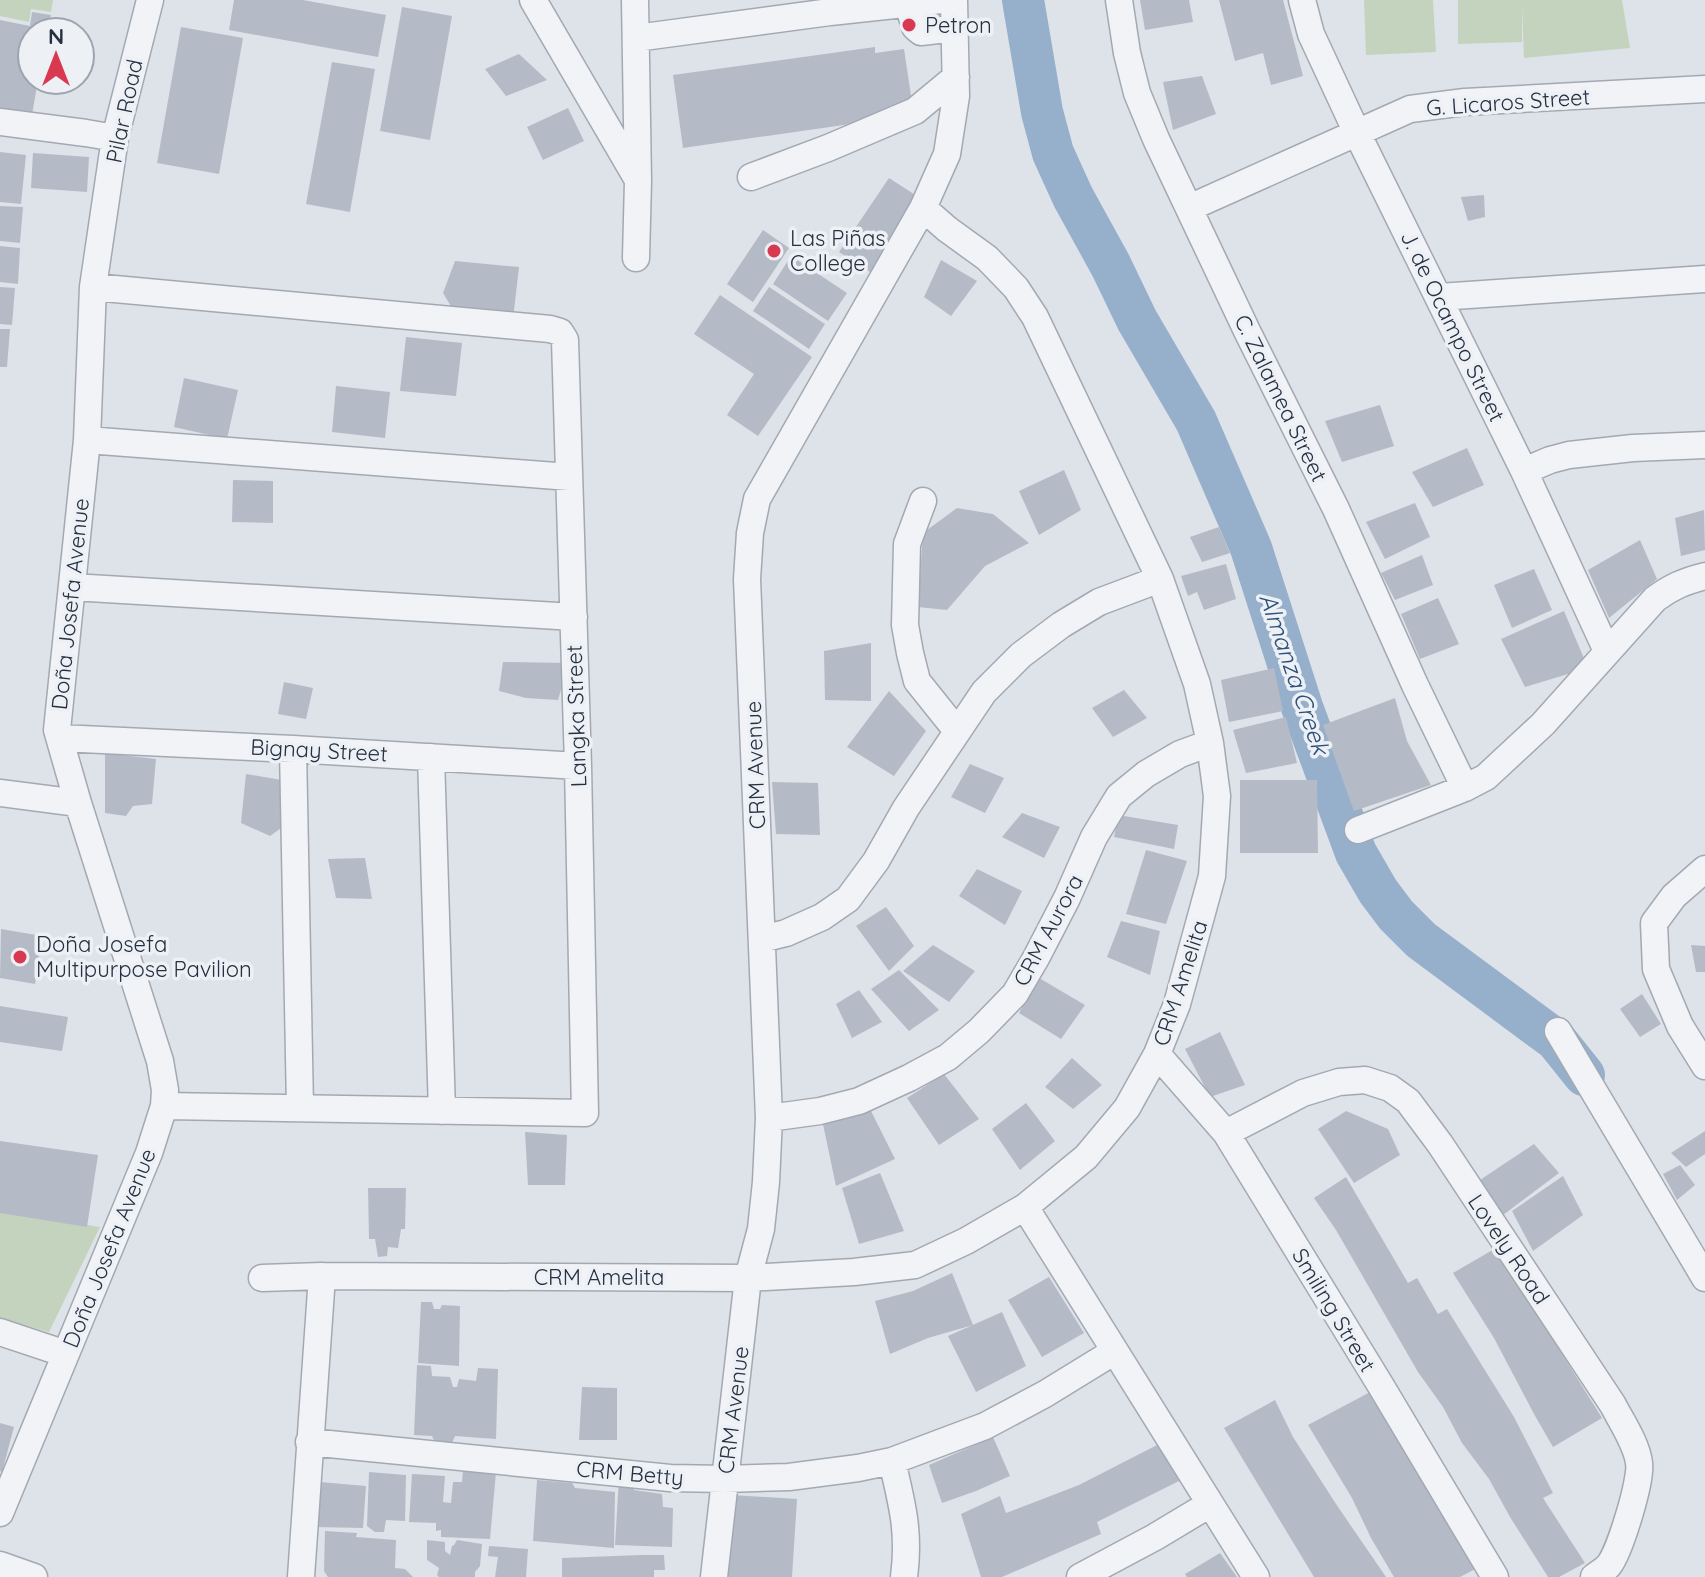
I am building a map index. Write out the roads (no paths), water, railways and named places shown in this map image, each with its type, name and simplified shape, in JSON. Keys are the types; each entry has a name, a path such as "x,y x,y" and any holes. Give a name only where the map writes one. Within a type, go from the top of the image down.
{"street":[{"name":"Pilar Road","path":"103,223 115,138 150,0"},
{"path":"533,0 638,181"},
{"path":"635,0 636,258"},
{"path":"636,38 799,8 941,0"},
{"name":"CRM Avenue","path":"714,1577 748,1278 761,1229 769,1118 747,579 750,533 757,499 923,208 947,154 955,110 954,0"},
{"name":"C. Zalamea Street","path":"1119,0 1137,93 1156,139 1336,509 1465,788"},
{"name":"J. de Ocampo Street","path":"1302,0 1311,34 1357,133 1524,471 1607,651"},
{"path":"908,4 915,27 921,32 955,28"},
{"path":"751,177 915,111 956,77"},
{"name":"G. Licaros Street","path":"1189,208 1410,109 1705,89"},
{"path":"0,122 115,138"},
{"name":"CRM Amelita","path":"262,1278 748,1278 915,1265 966,1241 1025,1207 1086,1157 1127,1108 1157,1054 1177,1004 1212,876 1217,796 1210,743 1197,684 1160,579 1035,317 1016,288 987,258 923,208"},
{"name":"Doña Josefa Avenue","path":"0,1513 5,1484 66,1354 149,1153 164,1106 165,1090 160,1061 57,730 87,440 93,287 103,223"},
{"path":"1439,297 1705,279"},
{"name":"Langka Street","path":"93,287 550,329 560,332 565,340 585,1113 442,1111"},
{"path":"87,440 569,477"},
{"path":"1524,471 1569,455 1705,445"},
{"path":"923,501 907,544 905,625 917,681 957,731"},
{"path":"1358,830 1486,777 1543,724 1655,599 1672,587 1705,576"},
{"path":"762,939 786,933 822,917 848,899 876,861 906,808 984,692 1021,655 1099,602 1160,579"},
{"path":"72,587 574,617"},
{"name":"Bignay Street","path":"60,738 578,766"},
{"name":"CRM Aurora","path":"769,1118 820,1111 859,1101 948,1057 979,1031 1015,994 1067,898 1094,837 1119,796 1157,767 1210,743"},
{"path":"293,749 300,1108"},
{"path":"164,1106 442,1111 431,757"},
{"path":"0,793 78,803"},
{"path":"1705,869 1674,896 1654,923 1656,969 1680,1026 1705,1066"},
{"path":"1558,1031 1705,1278"},
{"name":"Smiling Street","path":"1157,1054 1226,1133 1495,1577"},
{"name":"Lovely Road","path":"1226,1133 1303,1093 1339,1082 1365,1080 1390,1088 1408,1101 1440,1144 1613,1405 1631,1439 1640,1464 1628,1521 1621,1544 1608,1566 1594,1577"},
{"path":"1025,1207 1256,1577"},
{"path":"301,1577 322,1276"},
{"path":"0,1332 66,1354"},
{"name":"CRM Betty","path":"309,1442 654,1476 725,1479 789,1477 892,1461 985,1426 1115,1351"},
{"path":"892,1461 905,1514 908,1550 904,1577"},
{"path":"1080,1577 1210,1504"},
{"path":"0,1565 34,1577"}],"waterway":[{"name":"Almanza Creek","path":"1023,0 1042,112 1053,153 1137,320 1196,421 1251,548 1302,707 1356,853 1378,891 1421,940 1556,1040 1584,1075"}],"place":[{"name":"Petron","path":"909,25"},
{"name":"Las Piñas College","path":"774,251"},
{"name":"Doña Josefa Multipurpose Pavilion","path":"20,957"}]}
